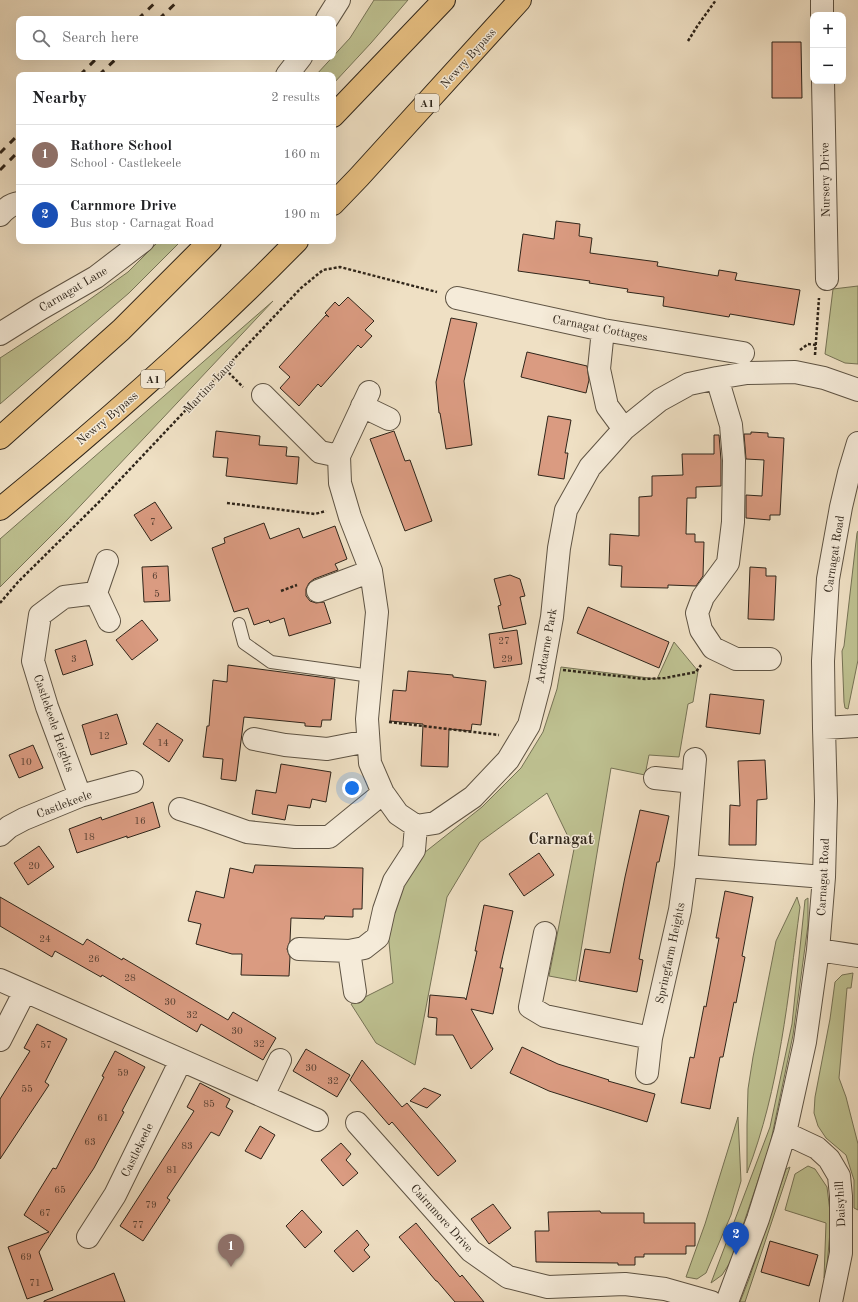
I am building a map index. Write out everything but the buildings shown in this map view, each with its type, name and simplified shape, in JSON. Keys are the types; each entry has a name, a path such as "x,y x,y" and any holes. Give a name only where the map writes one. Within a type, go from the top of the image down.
{"highway":[{"path":"336,113 444,0"},
{"name":"Newry Bypass","path":"336,201 520,0"},
{"path":"0,438 121,330 207,244"},
{"name":"Newry Bypass","path":"0,509 153,379 255,284 294,244"}],"street":[{"path":"329,16 339,0"},
{"path":"822,0 822,12"},
{"path":"289,72 299,60"},
{"name":"Nursery Drive","path":"823,84 827,279"},
{"path":"0,215 5,210 16,204"},
{"name":"Carnagat Lane","path":"0,334 40,308 96,277 139,244"},
{"name":"Carnagat Cottages","path":"457,298 603,330 743,353"},
{"path":"603,330 599,369 607,406 624,429"},
{"name":"Ardcarne Park","path":"416,826 435,823 473,797 508,760 529,725 543,668 552,618 559,548 566,510 590,467 624,429 660,400 689,384 747,373 795,372 824,378 858,390"},
{"path":"718,378 731,425 734,460 733,522 728,563 703,597 697,613 701,630 713,648 736,659 770,659"},
{"path":"263,395 320,452 340,456"},
{"path":"299,950 349,951 364,948 378,937 384,910 394,881 414,850 416,826 398,814 382,793 370,763 368,732 377,612 371,571 340,483 340,456 366,399 389,419"},
{"name":"Carnagat Road","path":"727,1302 758,1219 784,1133 804,1042 818,950 824,877 826,801 823,661 828,579 850,507 849,473 858,443"},
{"path":"107,561 96,592 109,621"},
{"path":"318,591 371,571"},
{"name":"Castlekeele Heights","path":"80,796 47,707 33,661 40,615 64,597 96,592"},
{"path":"824,728 858,726"},
{"path":"254,739 286,745 327,749 368,732"},
{"name":"Springfarm Heights","path":"647,1073 651,1038 680,910 686,866 695,758"},
{"path":"655,778 693,782"},
{"name":"Castlekeele","path":"0,835 9,827 80,796 132,782"},
{"path":"180,810 247,832 295,837 329,837 382,793"},
{"path":"686,866 824,877"},
{"path":"545,933 530,1007 545,1016 651,1038"},
{"path":"818,950 858,956"},
{"path":"349,951 355,992"},
{"path":"0,980 317,1120"},
{"path":"0,1040 25,991"},
{"name":"Castlekeele","path":"88,1237 115,1195 181,1060"},
{"path":"263,1096 280,1060"},
{"name":"Cairnmore Drive","path":"357,1123 471,1251 508,1277 548,1287 625,1284 665,1289 711,1302"},
{"name":"Daisyhill","path":"784,1133 817,1148 829,1159 839,1176 841,1196 841,1254 831,1302"}],"lane":[{"path":"238,624 244,643 272,662 371,676"}],"path":[{"path":"688,41 716,0"},
{"name":"Martins Lane","path":"0,603 18,582 99,502 301,288 323,270 340,267 457,298"},
{"path":"814,376 820,284 827,279"},
{"path":"227,503 315,514 347,505"},
{"path":"543,668 646,679 665,678 696,672 713,648"},
{"path":"368,732 379,721 499,735 516,747"}],"green space":[{"path":"374,0 408,0 336,81 336,72 319,72 330,60 336,60 336,53 350,38"},
{"path":"156,244 178,244 129,293 0,404 0,358 86,302 128,272"},
{"path":"858,286 858,364 845,363 825,354 833,289"},
{"path":"273,301 66,521 0,587 0,539"},
{"path":"858,531 858,660 848,709 845,708 844,702 842,651 844,646"},
{"path":"674,642 698,671 693,702 688,704 679,757 649,755 645,775 611,768 576,981 549,976 574,849 547,793 480,842 447,897 415,1065 376,1043 351,1004 393,983 387,922 405,868 482,807 521,768 543,732 557,689 561,667 657,679"},
{"path":"797,897 800,907 787,1008 781,1042 768,1108 747,1173 748,1089 753,1057 776,941"},
{"path":"808,898 808,925 793,1035 770,1145 731,1261 722,1275 711,1283 770,1127 792,1024 805,900"},
{"path":"853,973 851,988 847,988 839,1078 846,1097 858,1144 858,1210 854,1208 854,1180 846,1155 826,1138 818,1126 814,1113 815,1097 830,1019 835,982 842,975"},
{"path":"738,1117 741,1181 731,1215 706,1273 697,1279 686,1277 705,1224"},
{"path":"808,1166 815,1169 827,1187 831,1220 826,1278 824,1278 826,1223 785,1210 795,1174"},
{"path":"790,1167 745,1302 740,1302 786,1169"}],"railway":[{"path":"141,16 158,0"},
{"path":"162,16 179,0"},
{"path":"83,72 95,60"},
{"path":"102,72 115,60"},
{"path":"0,153 16,137"},
{"path":"0,170 16,154"}],"place":[{"name":"Carnmore Drive","path":"736,1255"},
{"name":"Rathore School","path":"231,1267"}],"district":[{"name":"Carnagat","path":"561,838"}]}
